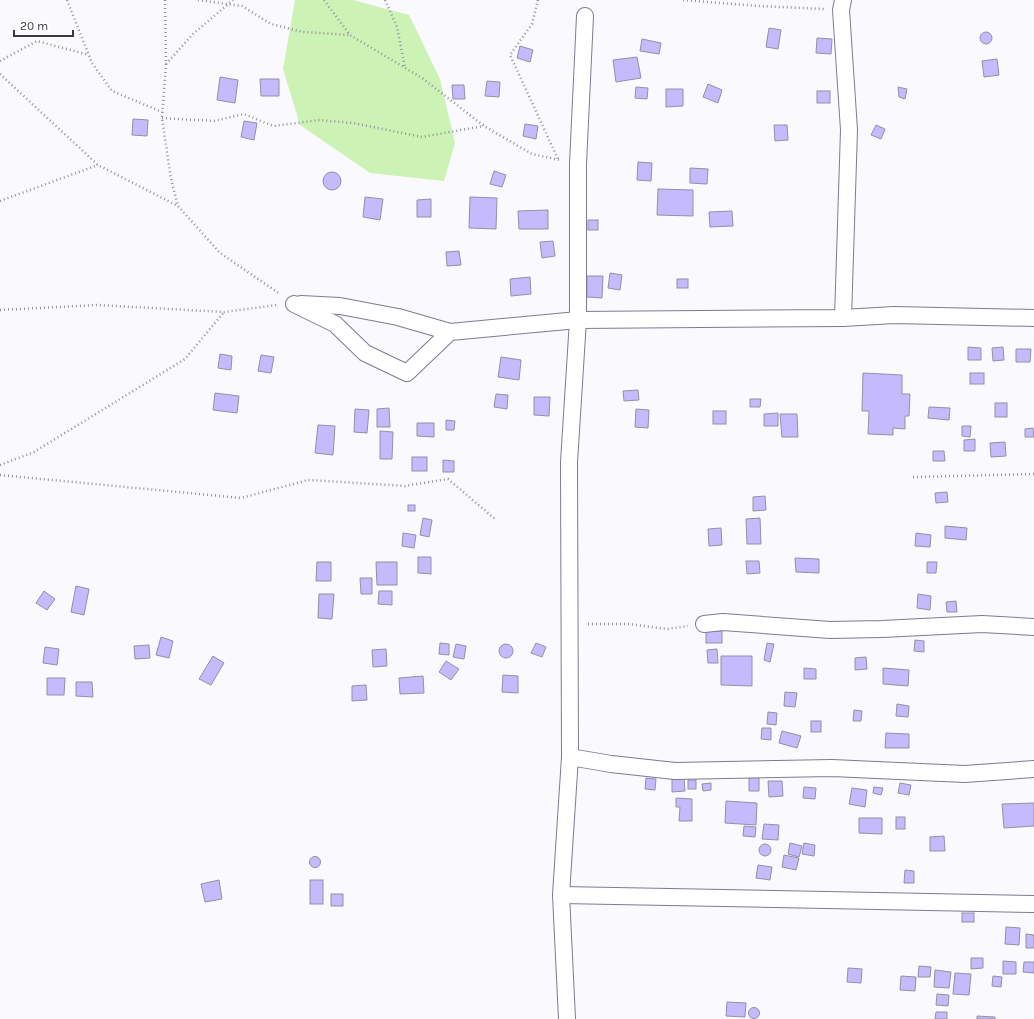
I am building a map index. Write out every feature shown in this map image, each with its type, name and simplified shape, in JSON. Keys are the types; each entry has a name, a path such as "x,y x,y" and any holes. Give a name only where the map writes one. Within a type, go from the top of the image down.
{"street":[{"path":"842,5 849,130 843,318"},
{"path":"567,1019 561,895 570,757 569,462 578,320 578,164 585,16"},
{"path":"294,304 347,308 398,317 450,332 578,320 843,318 894,315 1034,318"},
{"path":"294,304 335,324 364,353 407,373 450,332"},
{"path":"704,624 723,622 830,630 982,624 1034,627"},
{"path":"570,757 611,764 675,771 832,768 965,774 1034,769"},
{"path":"561,895 1034,904"}],"path":[{"path":"67,0 92,63 112,91 162,112"},
{"path":"165,0 166,64 162,118 171,179 178,206"},
{"path":"198,0 242,6 271,24 303,32 350,35"},
{"path":"166,64 193,34 233,0"},
{"path":"324,0 350,35 422,78 484,126 532,154 578,164"},
{"path":"385,0 397,26 406,68"},
{"path":"538,0 532,24 510,55 558,160"},
{"path":"683,0 759,6 842,5"},
{"path":"0,61 37,41 89,55"},
{"path":"0,74 98,165 178,206 220,253 294,304"},
{"path":"162,118 214,120 244,114 273,126 320,120 353,124 422,137 484,126"},
{"path":"0,201 98,165"},
{"path":"0,310 98,305 224,312 294,304"},
{"path":"0,464 34,452 185,359 224,312"},
{"path":"913,477 1034,474"},
{"path":"0,475 241,498 308,480 405,486 448,479 495,519"},
{"path":"570,623 628,624 667,629 704,624"}],"green space":[{"path":"295,0 353,0 409,15 440,79 455,143 444,181 370,173 300,125 283,69"}],"building":[{"path":"769,28 781,30 778,49 766,47"},
{"path":"986,32 990,34 992,38 990,42 986,44 982,42 980,38 982,34"},
{"path":"817,38 832,39 831,54 816,53"},
{"path":"642,39 661,43 659,54 640,51"},
{"path":"520,46 533,50 530,62 517,58"},
{"path":"637,57 641,78 616,82 613,60"},
{"path":"997,59 999,75 984,77 982,61"},
{"path":"220,77 238,80 235,103 217,100"},
{"path":"260,79 279,79 279,96 261,96"},
{"path":"487,81 500,82 499,97 485,96"},
{"path":"708,84 722,90 718,103 703,97"},
{"path":"452,85 464,85 465,99 453,99"},
{"path":"636,87 648,88 647,99 635,98"},
{"path":"898,87 907,89 905,99 899,97"},
{"path":"666,89 683,89 683,106 666,107"},
{"path":"817,91 830,91 830,103 817,103"},
{"path":"133,119 148,120 147,136 132,135"},
{"path":"244,121 257,123 254,140 241,137"},
{"path":"525,124 538,126 536,139 523,136"},
{"path":"774,125 787,125 788,140 775,141"},
{"path":"876,125 885,129 881,139 871,135"},
{"path":"638,162 652,163 651,181 637,180"},
{"path":"690,168 708,169 707,184 690,183"},
{"path":"494,171 506,175 502,187 490,184"},
{"path":"332,172 338,175 341,181 338,187 332,190 326,187 323,181 326,175"},
{"path":"658,189 693,190 693,216 657,215"},
{"path":"365,197 383,199 380,220 363,217"},
{"path":"470,197 497,198 496,229 469,228"},
{"path":"431,199 431,217 417,217 417,200"},
{"path":"548,210 548,229 519,229 518,211"},
{"path":"732,211 733,226 710,227 709,212"},
{"path":"588,220 598,220 598,230 588,230"},
{"path":"553,241 555,256 542,258 540,242"},
{"path":"459,251 461,265 447,266 446,252"},
{"path":"610,273 622,275 620,290 608,288"},
{"path":"587,276 603,276 602,298 587,297"},
{"path":"530,277 531,294 511,296 510,279"},
{"path":"677,279 688,279 688,288 677,288"},
{"path":"968,347 981,348 981,360 968,360"},
{"path":"1003,347 1004,360 993,361 992,348"},
{"path":"1016,349 1031,349 1030,362 1016,362"},
{"path":"220,354 232,356 231,370 218,368"},
{"path":"261,355 274,357 271,373 258,371"},
{"path":"501,357 521,360 519,380 498,377"},
{"path":"863,373 902,375 902,394 910,394 909,416 905,416 905,429 893,428 893,435 868,434 869,411 862,411"},
{"path":"970,373 984,373 984,384 970,384"},
{"path":"638,390 639,400 624,401 623,391"},
{"path":"215,393 239,396 237,413 213,410"},
{"path":"496,394 508,395 507,409 494,407"},
{"path":"534,397 550,397 549,416 534,415"},
{"path":"750,399 761,399 760,407 750,407"},
{"path":"995,403 1007,403 1007,417 995,417"},
{"path":"929,407 950,408 949,420 928,418"},
{"path":"389,408 390,427 377,427 377,409"},
{"path":"355,409 369,410 367,433 354,432"},
{"path":"636,409 649,410 648,428 635,427"},
{"path":"713,411 726,411 726,424 713,424"},
{"path":"778,413 778,426 764,426 764,414"},
{"path":"780,414 797,414 798,437 782,437"},
{"path":"446,420 455,421 454,430 446,430"},
{"path":"417,423 434,423 434,437 417,436"},
{"path":"318,425 335,426 333,455 315,453"},
{"path":"962,426 971,426 970,437 962,436"},
{"path":"1033,428 1034,437 1025,437 1025,429"},
{"path":"380,431 393,432 392,459 380,459"},
{"path":"975,439 975,451 964,451 964,440"},
{"path":"1005,442 1006,456 991,457 990,443"},
{"path":"933,451 944,451 945,461 933,461"},
{"path":"412,457 427,457 427,471 412,471"},
{"path":"443,460 454,461 454,472 443,472"},
{"path":"947,492 948,502 936,503 935,493"},
{"path":"765,496 766,510 753,511 753,497"},
{"path":"408,505 415,505 415,511 408,511"},
{"path":"423,518 432,520 429,537 420,535"},
{"path":"760,518 761,544 747,544 746,519"},
{"path":"945,526 967,528 966,540 945,538"},
{"path":"721,528 722,545 709,546 708,529"},
{"path":"403,533 416,535 414,548 402,546"},
{"path":"916,533 931,535 930,547 915,546"},
{"path":"418,557 431,557 431,574 418,573"},
{"path":"795,558 819,559 819,573 796,572"},
{"path":"746,561 759,561 760,573 747,574"},
{"path":"317,562 331,562 331,581 316,581"},
{"path":"376,562 397,562 397,585 377,585"},
{"path":"927,562 937,562 936,573 927,573"},
{"path":"360,578 372,578 372,594 361,594"},
{"path":"76,586 89,589 84,615 71,612"},
{"path":"44,591 55,599 47,610 36,603"},
{"path":"379,591 392,591 392,605 378,604"},
{"path":"319,594 334,594 332,619 318,618"},
{"path":"918,594 931,596 930,610 917,608"},
{"path":"956,601 957,612 947,612 946,602"},
{"path":"706,631 722,631 722,643 706,643"},
{"path":"161,637 173,641 169,658 156,655"},
{"path":"915,640 924,641 924,652 914,651"},
{"path":"440,643 449,644 449,655 439,654"},
{"path":"536,643 546,647 542,657 531,653"},
{"path":"767,643 774,644 770,662 764,660"},
{"path":"456,644 466,646 464,659 453,657"},
{"path":"503,644 509,644 513,648 513,654 509,658 503,658 499,654 499,648"},
{"path":"149,645 150,658 135,659 134,646"},
{"path":"45,647 59,649 57,665 43,663"},
{"path":"386,649 387,666 373,667 372,650"},
{"path":"717,649 718,663 708,663 707,650"},
{"path":"213,656 224,663 211,685 199,679"},
{"path":"721,656 752,656 752,686 721,685"},
{"path":"866,657 867,669 855,670 855,658"},
{"path":"446,661 459,669 451,680 439,672"},
{"path":"804,668 816,669 816,679 804,679"},
{"path":"883,668 909,670 908,686 883,684"},
{"path":"503,675 518,676 518,693 502,692"},
{"path":"423,676 424,693 400,694 399,678"},
{"path":"47,678 65,678 64,695 47,695"},
{"path":"76,682 92,682 93,697 76,696"},
{"path":"366,685 367,700 352,701 352,686"},
{"path":"785,692 797,693 795,707 784,706"},
{"path":"897,704 909,706 908,717 896,716"},
{"path":"854,710 862,711 861,721 853,721"},
{"path":"768,712 777,713 776,725 767,724"},
{"path":"811,721 821,721 821,732 811,732"},
{"path":"762,728 771,728 771,740 761,739"},
{"path":"782,731 801,736 797,748 779,743"},
{"path":"886,733 909,734 909,748 885,748"},
{"path":"759,777 759,791 749,791 749,778"},
{"path":"646,778 656,779 655,790 645,789"},
{"path":"684,778 685,791 672,792 672,779"},
{"path":"688,780 696,780 696,789 688,789"},
{"path":"768,781 782,781 783,796 769,797"},
{"path":"711,783 711,790 703,791 702,784"},
{"path":"900,783 911,785 909,795 898,793"},
{"path":"804,787 816,788 815,799 803,798"},
{"path":"874,787 883,788 881,795 873,793"},
{"path":"852,788 867,790 865,807 849,804"},
{"path":"676,798 692,799 692,821 679,821 680,807 676,807"},
{"path":"726,801 757,803 756,825 725,823"},
{"path":"1034,803 1034,826 1004,828 1002,804"},
{"path":"896,817 905,817 905,829 896,829"},
{"path":"859,818 882,818 882,834 859,833"},
{"path":"764,824 779,825 778,840 762,839"},
{"path":"744,826 756,827 755,837 743,836"},
{"path":"944,836 945,851 930,851 930,837"},
{"path":"790,843 802,846 799,857 788,854"},
{"path":"804,843 815,845 814,856 802,854"},
{"path":"763,844 767,844 771,850 767,856 763,856 759,852 759,848"},
{"path":"784,855 799,858 796,870 782,867"},
{"path":"315,856 319,858 321,862 319,866 315,868 311,866 309,862 311,858"},
{"path":"758,865 772,867 770,880 756,878"},
{"path":"905,870 914,871 914,883 904,883"},
{"path":"219,880 222,899 205,902 201,884"},
{"path":"310,880 323,880 323,904 310,904"},
{"path":"331,894 343,894 343,906 331,906"},
{"path":"962,913 974,913 974,922 962,922"},
{"path":"1006,927 1020,928 1019,945 1005,944"},
{"path":"1026,934 1034,935 1034,948 1026,948"},
{"path":"971,958 983,958 983,968 971,969"},
{"path":"1003,961 1016,962 1016,974 1003,974"},
{"path":"1024,962 1034,962 1034,973 1023,972"},
{"path":"919,966 931,967 930,977 918,977"},
{"path":"848,968 862,969 861,983 847,982"},
{"path":"935,970 951,972 949,988 934,987"},
{"path":"955,973 971,974 969,995 953,994"},
{"path":"901,976 916,977 915,991 900,990"},
{"path":"993,976 1002,977 1001,987 992,986"},
{"path":"937,994 949,995 948,1006 936,1005"},
{"path":"727,1002 746,1003 745,1017 726,1016"},
{"path":"754,1007 758,1009 760,1013 758,1017 754,1019 750,1017 748,1013 750,1009"},
{"path":"936,1012 947,1012 947,1019 935,1019"},
{"path":"977,1016 995,1017 995,1019 977,1019"}]}
